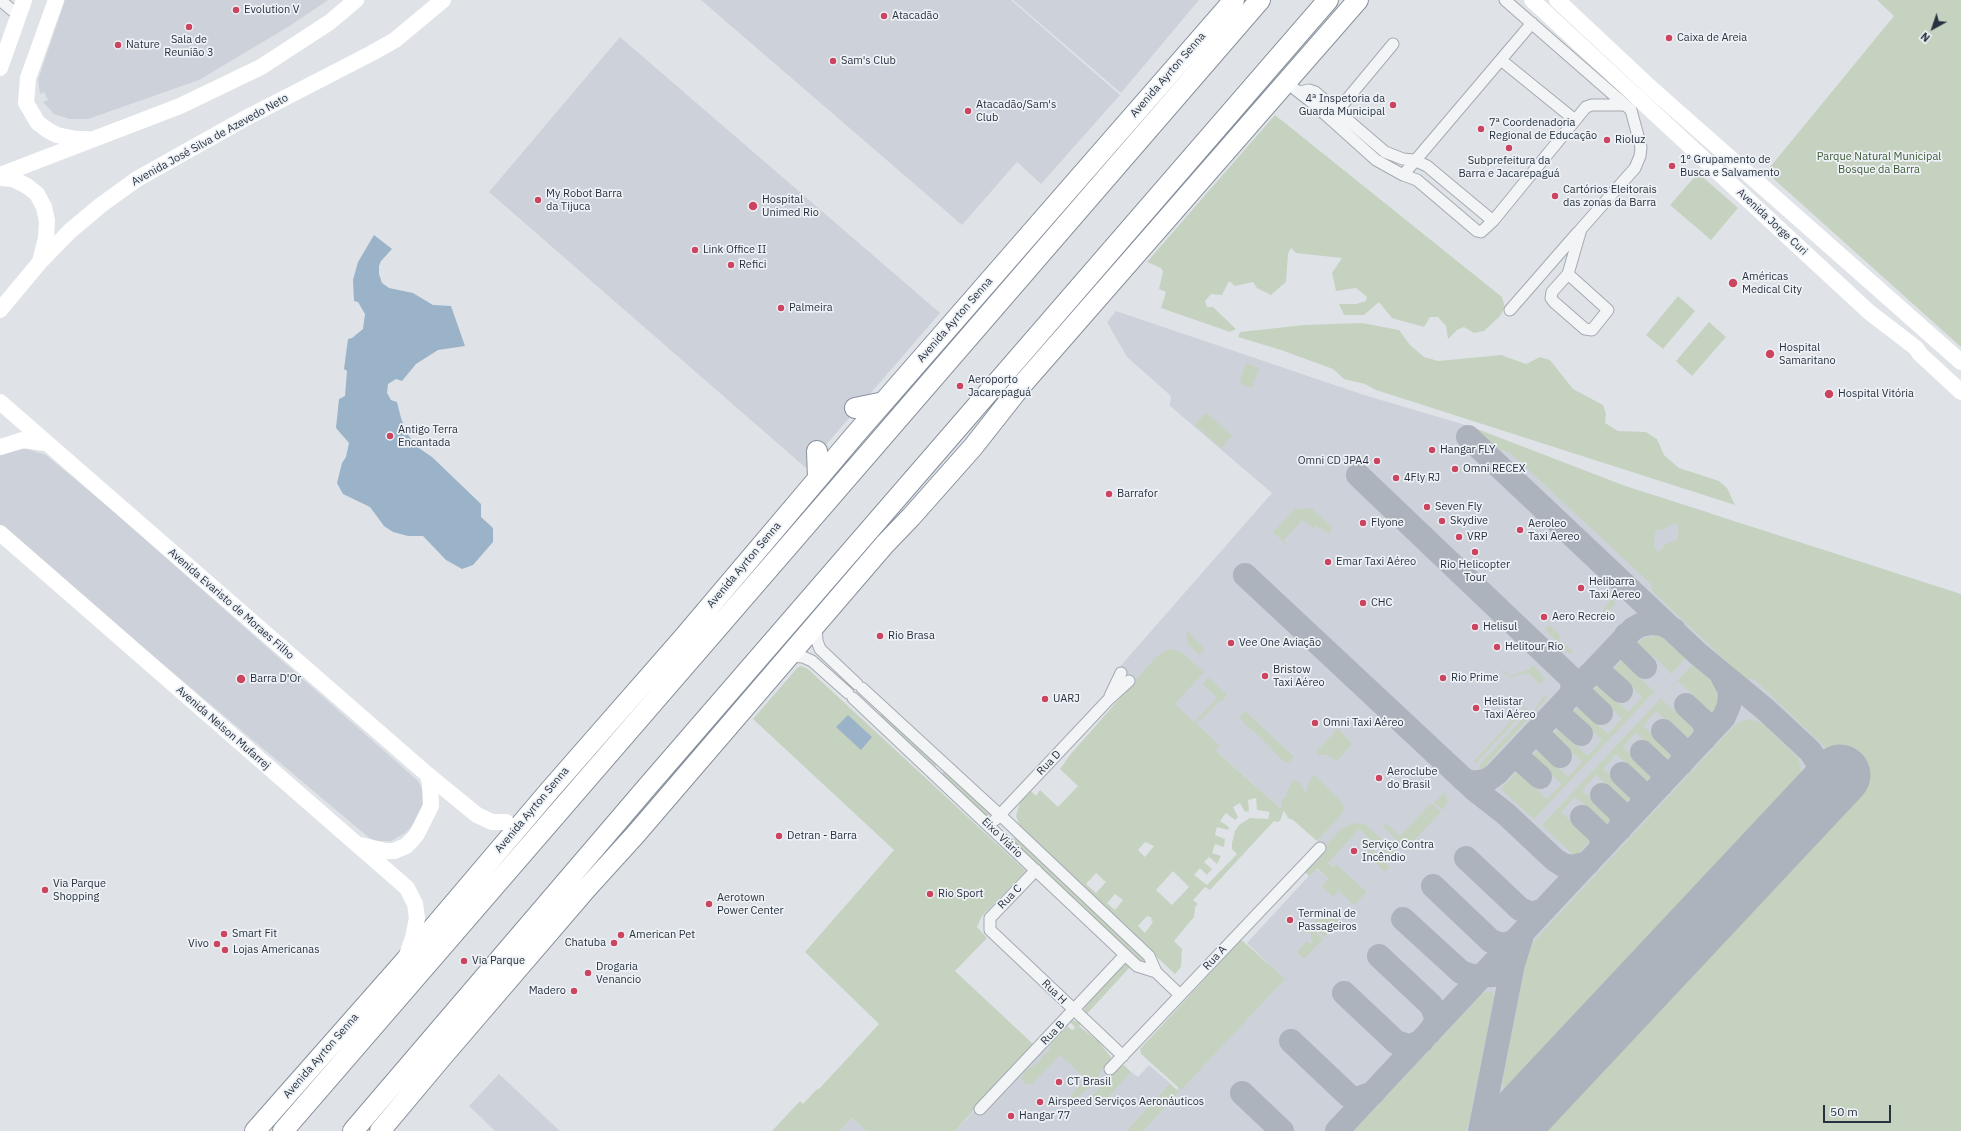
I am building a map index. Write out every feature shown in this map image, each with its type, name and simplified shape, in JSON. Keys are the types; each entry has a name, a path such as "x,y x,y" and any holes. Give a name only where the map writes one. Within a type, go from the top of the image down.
{"highway":[{"name":"Avenida Ayrton Senna","path":"255,1131 404,962 594,738 683,638 818,478 1234,0"},
{"path":"1184,89 1237,0"},
{"name":"Avenida Ayrton Senna","path":"283,1131 1260,0"},
{"path":"353,1131 896,499 1328,0"},
{"path":"1270,66 1310,40 1351,0"},
{"path":"380,1131 432,1068 788,656 973,447 1004,406 1251,121 1293,88 1358,0"},
{"path":"854,408 890,395"},
{"path":"841,485 890,395"},
{"path":"896,499 915,490 1004,406"},
{"path":"817,451 818,478"},
{"path":"594,738 614,722 646,690 699,648"},
{"path":"678,783 748,671"},
{"path":"506,822 550,790"},
{"path":"365,1131 432,1068"}],"street":[{"path":"0,0 19,16"},
{"path":"0,68 5,39 19,16 24,0"},
{"path":"56,0 28,78 26,103 38,123 57,135 76,139 97,139"},
{"path":"0,175 180,106 261,67 330,22 356,0"},
{"path":"417,21 431,0"},
{"name":"Avenida José Silva de Azevedo Neto","path":"0,310 40,262 70,231 101,205 137,179 244,119 395,40 443,0"},
{"path":"1505,0 1632,105 1641,147 1640,156 1635,168 1510,310"},
{"name":"Avenida Jorge Curi","path":"1532,0 1559,25 1632,105 1869,312 1916,348 1920,354 1961,392"},
{"name":"Avenida Jorge Curi","path":"1557,0 1652,89 1961,362"},
{"path":"1548,37 1571,12"},
{"path":"1403,175 1414,160 1532,23"},
{"path":"1334,115 1393,44"},
{"path":"1501,60 1575,120"},
{"path":"1293,88 1334,115 1385,152 1403,159 1414,160 1427,166 1493,220"},
{"path":"1334,115 1376,160 1403,175 1417,180 1477,231 1482,232 1586,107 1592,105 1632,105 1652,89"},
{"path":"0,178 13,179 27,186 37,194 44,207 47,221 46,238 40,262"},
{"path":"1568,274 1608,310 1592,330 1585,329 1551,298 1552,292 1568,274 1581,229"},
{"path":"1916,348 1927,331"},
{"name":"Avenida Evaristo de Moraes Filho","path":"0,402 428,775 478,815 492,822 506,822"},
{"path":"0,447 23,440 45,442"},
{"name":"Avenida Nelson Mufarrej","path":"0,532 402,883 411,894 415,904 417,918 413,938 404,962"},
{"name":"Eixo Viário","path":"816,625 817,642 825,655 1000,815 1149,956 1156,972 1180,994"},
{"path":"817,664 825,655"},
{"name":"Eixo Viário","path":"788,656 803,657 817,664 1137,966 1156,972"},
{"name":"Rua D","path":"989,826 1108,700 1125,677"},
{"path":"357,844 386,851 394,851 406,846 417,834 430,806 430,784 428,775"},
{"path":"1003,840 1014,829"},
{"name":"Rua A","path":"1110,1069 1242,928 1320,848"},
{"name":"Rua C","path":"989,927 990,918 1036,870"},
{"name":"Rua H","path":"989,927 992,934 1122,1056"},
{"name":"Rua B","path":"980,1109 1074,1011 1125,955"}],"shaded area":[{"path":"65,0 328,0 288,27 199,80 88,119 69,119 54,114 43,102 48,100 44,92 40,94 38,80"},
{"name":"Atacadão/Sam's Club","path":"701,0 1011,0 1120,95 1041,184 1017,162 962,225"},
{"path":"1013,0 1199,0 1121,93"},
{"path":"620,37 940,313 806,468 489,192"},
{"path":"1116,311 1364,395 1469,426 1625,486 1710,513 1918,696 1652,1131 1138,1131 1182,1084 1268,963 1247,943 1316,868 1328,879 1333,897 1335,864 1333,867 1328,863 1326,849 1317,841 1320,838 1297,823 1216,751 1139,679 1134,684 1117,670 1272,493 1170,406 1171,396 1127,357 1107,322"},
{"name":"Barra D'Or","path":"27,449 46,455 112,510 418,781 424,793 422,809 416,822 405,833 391,841 375,841 367,836 58,576 0,525 0,455 8,450"},
{"path":"1064,1027 1110,1069 1124,1069 1138,1077 1149,1065 1170,1083 1126,1131 955,1131 978,1107 984,1113"},
{"path":"499,1074 560,1131 495,1131 469,1106"},
{"path":"852,1118 866,1131 840,1131"}],"green space":[{"name":"Parque Natural Municipal Bosque da Barra","path":"1877,0 1961,0 1961,347 1766,172 1894,16"},
{"path":"1275,115 1502,297 1505,307 1500,316 1484,331 1474,333 1464,327 1457,330 1448,339 1446,326 1438,317 1430,317 1424,327 1392,318 1379,302 1364,315 1344,315 1339,304 1356,304 1366,301 1367,297 1356,288 1336,291 1332,273 1342,258 1296,253 1291,248 1288,254 1286,282 1271,295 1257,288 1253,282 1235,286 1229,281 1222,295 1211,294 1205,301 1207,307 1213,307 1236,329 1230,332 1161,308 1166,292 1159,289 1163,272 1161,268 1147,262"},
{"path":"1698,173 1738,208 1711,240 1670,205"},
{"path":"1678,296 1695,311 1663,349 1646,335"},
{"path":"1709,322 1726,337 1692,376 1676,361"},
{"path":"1362,323 1399,330 1410,345 1424,357 1438,361 1501,355 1526,364 1540,357 1550,360 1573,389 1603,405 1606,414 1605,423 1618,431 1646,432 1657,439 1664,455 1679,468 1719,481 1727,488 1735,505 1376,390 1365,384 1344,379 1333,369 1281,350 1238,337 1240,332 1304,325"},
{"path":"1246,363 1259,368 1252,388 1239,383"},
{"path":"1206,412 1232,436 1221,448 1195,425"},
{"path":"1469,426 1625,486 1961,594 1961,1131 1539,1131 1853,797 1858,787 1828,757 1831,753 1758,683 1752,678 1746,680 1651,590 1652,587 1650,583 1510,453 1501,450 1487,440 1472,434","holes":["1673,523 1678,524 1678,539 1666,544 1659,552 1654,547 1655,532 1658,530 1664,530"]},
{"path":"1311,508 1333,528 1328,534 1322,528 1319,530 1317,526 1313,528 1302,520 1284,540 1289,545 1288,546 1273,532 1295,509"},
{"path":"1612,598 1616,603 1603,618 1603,610"},
{"path":"1549,625 1560,635 1559,640 1573,651 1570,654 1545,630"},
{"path":"1186,630 1205,649 1199,655 1188,644"},
{"path":"1660,636 1668,641 1685,657 1685,659 1534,819 1501,789 1522,766 1536,780 1532,785 1547,799 1562,784 1546,770 1542,774 1528,760 1542,745 1557,758 1553,763 1568,777 1582,762 1567,748 1562,752 1548,739 1563,724 1577,737 1573,742 1588,756 1602,740 1587,726 1583,731 1568,718 1583,702 1597,715 1593,720 1608,734 1622,719 1607,705 1603,709 1588,696 1603,680 1617,694 1613,698 1628,712 1642,697 1628,683 1623,687 1609,674 1626,656 1640,669 1636,675 1654,691 1671,673 1653,656 1648,661 1633,648 1643,638"},
{"path":"1171,649 1181,652 1204,672 1175,704 1194,722 1217,698 1203,684 1208,677 1227,695 1221,702 1219,701 1201,720 1195,722 1220,746 1216,751 1280,808 1282,807 1281,800 1287,796 1287,791 1294,780 1299,782 1306,793 1309,781 1314,775 1341,801 1344,808 1342,814 1317,841 1293,820 1288,818 1284,810 1280,821 1274,821 1210,890 1205,887 1193,900 1198,904 1195,907 1194,917 1174,941 1182,949 1181,967 1175,974 1022,831 1016,816 1020,802 1031,791 1036,796 1040,790 1058,807 1078,786 1060,769 1070,755 1155,658 1164,651","holes":["1256,798 1257,810 1270,812 1268,819 1250,818 1239,825 1235,831 1232,843 1232,849 1237,854 1207,885 1194,875 1200,868 1207,875 1212,869 1204,862 1209,857 1217,864 1221,856 1212,853 1215,844 1224,847 1225,839 1215,835 1217,827 1228,830 1229,827 1220,821 1226,813 1235,820 1238,817 1233,807 1240,803 1245,812 1249,811 1248,800","1145,842 1154,846 1145,857 1138,850","1173,871 1189,887 1172,905 1156,890","1096,873 1106,882 1096,893 1086,884","1115,894 1123,900 1115,910 1107,903","1147,916 1152,918 1151,920 1153,922 1145,933 1138,926"]},
{"path":"1533,665 1545,679 1540,685 1529,673 1509,677 1501,671 1503,670 1509,676 1528,670"},
{"path":"1692,665 1694,665 1716,687 1718,698 1715,708 1707,717 1691,703 1696,697 1678,681 1661,699 1679,715 1684,711 1699,726 1682,743 1667,729 1671,724 1656,711 1643,726 1658,739 1662,735 1676,749 1662,765 1647,750 1650,746 1636,733 1623,747 1637,761 1641,757 1656,771 1642,787 1627,772 1631,768 1616,754 1603,769 1617,782 1621,779 1636,793 1621,808 1607,794 1611,789 1596,775 1582,790 1597,805 1601,800 1616,814 1601,829 1586,815 1591,810 1575,797 1561,812 1576,826 1581,822 1595,835 1575,857 1542,825"},
{"name":"Rio Sport","path":"801,666 808,669 1026,871 982,916 977,927 987,938 955,971 1033,1044 955,1131 866,1131 852,1118 840,1131 772,1131 800,1101 803,1104 816,1090 820,1088 879,1024 805,952 894,850 753,719 798,667"},
{"path":"1548,694 1544,702 1481,770 1479,767 1480,764 1529,712 1532,714 1543,697"},
{"path":"1524,707 1526,709 1477,762 1473,762"},
{"path":"1245,711 1294,757 1289,762 1284,762 1258,735 1244,724 1245,723 1239,718"},
{"path":"882,713 936,763 936,767 879,716"},
{"path":"1750,719 1763,724 1798,758 1802,772 1798,783 1516,1084 1510,1089 1505,1089 1502,1083 1526,961 1535,940 1733,727 1742,721"},
{"path":"1338,728 1352,744 1337,761 1328,755 1319,755 1316,752"},
{"path":"943,772 946,772 990,815 986,816 942,775"},
{"path":"1444,792 1448,802 1443,810 1434,803"},
{"path":"1431,803 1441,812 1408,847 1404,847 1383,827 1386,823 1400,836"},
{"path":"1354,823 1365,824 1400,856 1395,862 1359,829 1328,863 1333,867 1336,864 1367,892 1354,905 1339,891 1333,897 1322,886 1328,879 1317,868 1309,876 1303,870 1342,828"},
{"path":"1013,838 1016,838 1147,961 1148,964 1144,964 1013,842"},
{"path":"1371,849 1390,867 1385,872 1366,854"},
{"path":"1326,909 1339,921 1324,937 1311,925"},
{"path":"1309,927 1323,939 1304,959 1297,952 1306,942 1312,944 1313,942 1311,940 1311,934 1304,932"},
{"path":"1241,940 1285,979 1181,1090 1141,1054 1140,1049"},
{"path":"1127,964 1131,966 1085,1016 1085,1006 1123,965"},
{"path":"1488,991 1493,993 1494,998 1469,1122 1465,1131 1354,1131 1482,994"},
{"path":"1072,1020 1081,1023 1079,1026 1098,1041 1111,1057 1108,1064 1102,1069 1099,1076 1091,1086 1076,1098 1071,1105 1066,1106 1062,1105 1086,1079 1060,1055 1032,1084 1026,1084 1021,1079 1025,1071 1040,1061 1042,1056 1049,1051 1053,1036 1064,1024 1072,1030 1074,1029 1075,1027 1070,1022"},
{"path":"1124,1065 1131,1072 1101,1105 1092,1096 1119,1066"},
{"path":"1170,1083 1179,1092 1143,1131 1126,1131"}],"water":[{"path":"374,235 392,249 381,261 379,266 379,274 382,283 389,288 413,293 433,305 451,306 465,346 438,350 416,364 402,381 396,379 388,384 387,393 391,400 397,402 407,433 416,446 432,457 481,504 481,517 493,528 493,542 473,565 462,569 446,560 423,536 408,536 393,532 384,526 370,507 343,494 337,483 349,443 336,428 339,399 345,396 347,371 344,369 348,339 352,338 363,329 365,314 358,302 354,301 353,280 358,262"},
{"path":"848,715 872,737 861,750 836,727"}],"taxiway":[{"path":"1468,437 1697,653 1766,710 1810,751 1819,764 1822,775 1822,783 1818,798"},
{"path":"1358,475 1571,678 1573,688 1569,697"},
{"path":"1245,575 1474,789 1506,814 1555,860 1563,865 1572,867 1588,863"},
{"path":"1463,779 1472,783 1486,781 1496,774 1633,629 1640,625 1653,623 1662,624 1674,630"},
{"path":"1626,635 1624,642 1627,649 1645,667"},
{"path":"1589,675 1596,673 1603,675 1621,691"},
{"path":"1337,1131 1724,717 1729,705 1730,691 1721,674"},
{"path":"1582,682 1581,690 1583,696 1601,713"},
{"path":"1562,704 1561,712 1563,718 1581,734"},
{"path":"1686,705 1704,722 1706,729 1704,739"},
{"path":"1663,731 1681,748 1683,755 1681,764"},
{"path":"1529,739 1536,737 1543,739 1560,756"},
{"path":"1642,752 1660,769 1663,776 1661,785"},
{"path":"1509,761 1516,759 1522,761 1540,777"},
{"path":"1622,774 1640,791 1643,798 1640,807"},
{"path":"1602,795 1620,812 1622,819 1620,829"},
{"path":"1582,817 1600,834 1602,841 1600,850"},
{"path":"1466,858 1520,909 1532,914 1544,910"},
{"path":"1433,886 1491,941 1502,945 1514,942"},
{"path":"1403,919 1461,972 1472,976 1494,975"},
{"path":"1480,1131 1513,964 1521,939"},
{"path":"1379,956 1431,1005 1436,1017 1435,1024 1429,1033"},
{"path":"1344,993 1396,1042 1408,1046 1422,1041"},
{"path":"1291,1041 1348,1095 1353,1098 1359,1098 1373,1093"},
{"path":"1242,1093 1282,1131"},
{"path":"1487,1098 1487,1104 1492,1112 1505,1119 1520,1114 1537,1097"}],"runway":[{"path":"1506,1131 1840,775"}],"place":[{"name":"Evolution V","path":"236,10"},
{"name":"Atacadão","path":"884,16"},
{"name":"Sala de Reunião 3","path":"189,27"},
{"name":"Caixa de Areia","path":"1669,38"},
{"name":"Nature","path":"118,45"},
{"name":"Sam's Club","path":"833,61"},
{"name":"4ª Inspetoria da Guarda Municipal","path":"1393,105"},
{"name":"Atacadão/Sam's Club","path":"968,111"},
{"name":"7ª Coordenadoria Regional de Educação","path":"1481,129"},
{"name":"Rioluz","path":"1607,140"},
{"name":"Subprefeitura da Barra e Jacarepaguá","path":"1509,148"},
{"name":"1º Grupamento de Busca e Salvamento","path":"1672,166"},
{"name":"Cartórios Eleitorais das zonas da Barra","path":"1555,196"},
{"name":"My Robot Barra da Tijuca","path":"538,200"},
{"name":"Hospital Unimed Rio","path":"753,206"},
{"name":"Link Office II","path":"695,250"},
{"name":"Refici","path":"731,265"},
{"name":"Américas Medical City","path":"1733,283"},
{"name":"Palmeira","path":"781,308"},
{"name":"Hospital Samaritano","path":"1770,354"},
{"name":"Aeroporto Jacarepaguá","path":"960,386"},
{"name":"Hospital Vitória","path":"1829,394"},
{"name":"Antigo Terra Encantada","path":"390,436"},
{"name":"Hangar FLY","path":"1432,450"},
{"name":"Omni CD JPA4","path":"1377,461"},
{"name":"Omni RECEX","path":"1455,469"},
{"name":"4Fly RJ","path":"1396,478"},
{"name":"Barrafor","path":"1109,494"},
{"name":"Seven Fly","path":"1427,507"},
{"name":"Skydive","path":"1442,521"},
{"name":"Flyone","path":"1363,523"},
{"name":"Aeroleo Taxi Aereo","path":"1520,530"},
{"name":"VRP","path":"1459,537"},
{"name":"Rio Helicopter Tour","path":"1475,552"},
{"name":"Emar Taxi Aéreo","path":"1328,562"},
{"name":"Helibarra Taxi Aereo","path":"1581,588"},
{"name":"CHC","path":"1363,603"},
{"name":"Aero Recreio","path":"1544,617"},
{"name":"Helisul","path":"1475,627"},
{"name":"Rio Brasa","path":"880,636"},
{"name":"Vee One Aviação","path":"1231,643"},
{"name":"Helitour Rio","path":"1497,647"},
{"name":"Bristow Taxi Aéreo","path":"1265,676"},
{"name":"Rio Prime","path":"1443,678"},
{"name":"Barra D'Or","path":"241,679"},
{"name":"UARJ","path":"1045,699"},
{"name":"Helistar Taxi Aéreo","path":"1476,708"},
{"name":"Omni Taxi Aéreo","path":"1315,723"},
{"name":"Aeroclube do Brasil","path":"1379,778"},
{"name":"Detran - Barra","path":"779,836"},
{"name":"Serviço Contra Incêndio","path":"1354,851"},
{"name":"Via Parque Shopping","path":"45,890"},
{"name":"Rio Sport","path":"930,894"},
{"name":"Aerotown Power Center","path":"709,904"},
{"name":"Terminal de Passageiros","path":"1290,920"},
{"name":"Smart Fit","path":"224,934"},
{"name":"American Pet","path":"621,935"},
{"name":"Chatuba","path":"614,943"},
{"name":"Vivo","path":"217,944"},
{"name":"Lojas Americanas","path":"225,950"},
{"name":"Via Parque","path":"464,961"},
{"name":"Drogaria Venancio","path":"588,973"},
{"name":"Madero","path":"574,991"},
{"name":"CT Brasil","path":"1059,1082"},
{"name":"Airspeed Serviços Aeronáuticos","path":"1040,1102"},
{"name":"Hangar 77","path":"1011,1116"}]}
